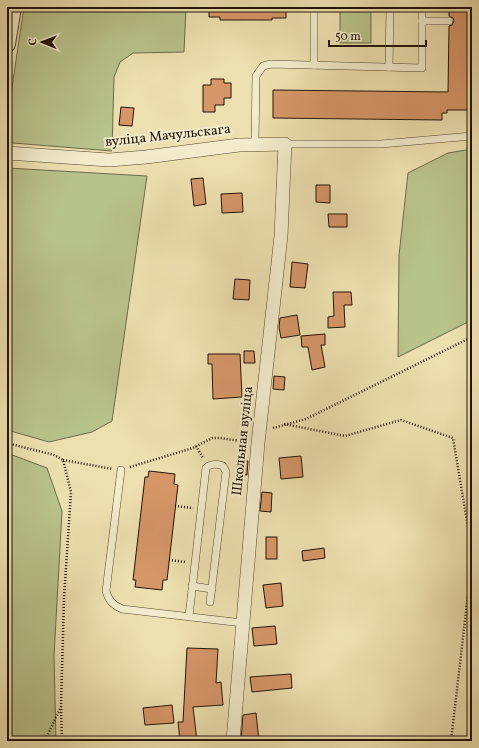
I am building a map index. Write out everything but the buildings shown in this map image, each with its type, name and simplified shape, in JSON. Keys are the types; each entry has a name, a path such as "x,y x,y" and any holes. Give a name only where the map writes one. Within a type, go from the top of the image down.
{"street":[{"path":"7,44 13,7"},
{"name":"вуліца Мачульскага","path":"7,153 115,160 255,144 285,144"},
{"name":"Школьная вуліца","path":"233,741 258,438 281,236 285,144"}],"lane":[{"path":"314,7 314,65"},
{"path":"389,67 390,7"},
{"path":"255,144 256,76 263,66 271,64 422,68 422,7"},
{"path":"422,21 449,21"},
{"path":"285,144 381,144 472,136"},
{"path":"189,616 206,468 212,465 221,466 225,468 226,472 210,602"},
{"path":"121,470 106,591 108,598 115,606 122,608 243,623"},
{"path":"192,586 212,589"}],"path":[{"path":"7,443 54,455 63,460 121,470 196,446 208,440 216,438 258,438 284,424 306,420 472,337"},
{"path":"284,424 345,436 401,420 453,438 472,551"},
{"path":"196,446 208,466"},
{"path":"62,741 61,705 64,598 71,492 63,460"},
{"path":"175,506 201,509"},
{"path":"169,560 195,563"},
{"path":"451,741 472,560"},
{"path":"42,741 47,736 61,705"}],"green space":[{"path":"24,7 186,7 184,52 133,53 120,62 114,77 112,151 13,143 7,139 7,121"},
{"path":"340,7 371,7 371,43 340,43"},
{"path":"472,149 472,320 398,357 399,255 408,173 448,153"},
{"path":"7,168 147,176 112,421 92,432 49,442 7,430"},
{"path":"7,453 47,468 62,511 54,656 56,741 7,741"}]}
